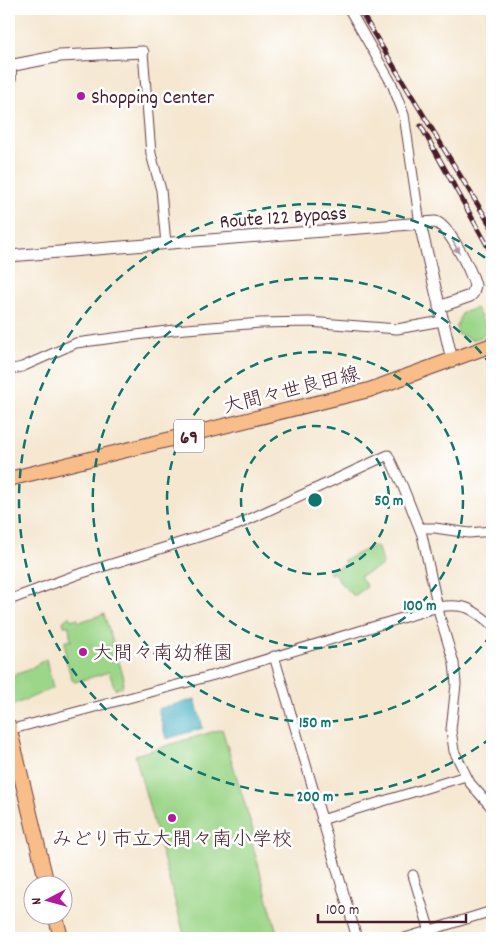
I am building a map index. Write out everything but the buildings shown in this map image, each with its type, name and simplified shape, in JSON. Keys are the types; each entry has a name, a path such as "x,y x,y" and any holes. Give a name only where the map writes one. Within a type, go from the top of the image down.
{"main road":[{"name":"大間々世良田線","path":"9,479 329,401 387,384 492,346"},
{"path":"9,729 45,874"},
{"path":"58,924 61,938"}],"street":[{"path":"349,9 392,84 404,115 420,224 452,360"},
{"path":"9,108 11,65 60,56 143,52 151,154 161,190 166,244"},
{"name":"Route 122 Bypass","path":"9,256 435,222 444,226 476,285 470,296 439,307"},
{"path":"9,370 22,367 76,343 174,330 309,322 406,328 442,321"},
{"path":"9,600 76,575 237,525 388,456 420,528 438,607 452,656 456,676 451,723 452,744 466,776 492,808"},
{"path":"420,528 435,528 469,533 492,531"},
{"path":"9,729 136,697 438,607 465,606 472,609 492,625"},
{"path":"274,656 357,938"},
{"path":"321,820 466,776"},
{"path":"413,875 430,934"},
{"path":"405,938 430,934 492,911"}],"green space":[{"path":"476,308 490,334 472,340 458,334 456,327 462,313"},
{"path":"374,546 378,548 383,565 360,576 367,587 354,596 343,586 334,573 330,574 329,571 345,565 344,560"},
{"path":"104,614 124,678 122,687 115,689 109,672 75,682 72,680 66,659 65,641 71,641 69,626 64,626 63,621 70,616 71,620 77,618 79,622"},
{"path":"46,659 53,688 9,707 9,676 26,671"},
{"path":"222,729 255,837 251,839 278,936 270,938 185,938 135,755"}],"water":[{"path":"195,699 203,728 166,739 158,709"}],"railway":[{"path":"359,9 492,228"},
{"path":"421,126 492,254"}],"place":[{"name":"Shopping Center","path":"81,96"},
{"name":"大間々南幼稚園","path":"83,652"},
{"name":"みどり市立大間々南小学校","path":"172,818"}]}
